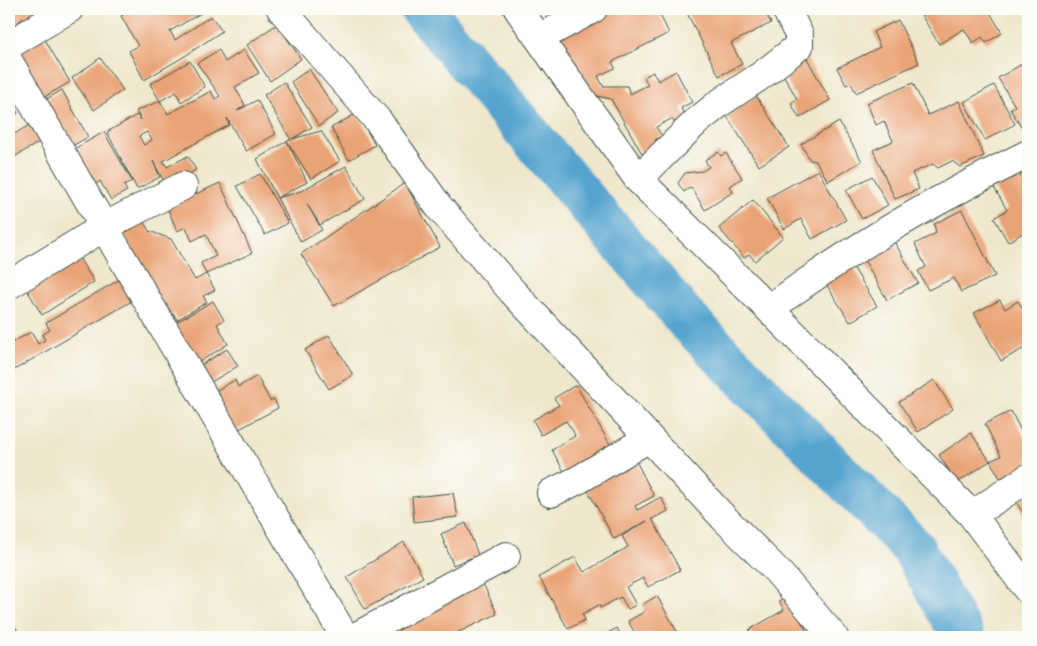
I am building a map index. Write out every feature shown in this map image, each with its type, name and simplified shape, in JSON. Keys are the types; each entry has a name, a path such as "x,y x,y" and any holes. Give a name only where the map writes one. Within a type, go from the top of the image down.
{"street":[{"path":"9,45 69,9"},
{"path":"281,9 379,122 439,207 512,291 724,518 777,571 834,637"},
{"path":"518,9 638,179 972,515 1028,590"},
{"path":"539,38 593,9"},
{"path":"638,179 696,122 799,46 799,35 786,9"},
{"path":"9,62 345,637"},
{"path":"769,309 811,278 935,202 1028,154"},
{"path":"9,285 104,227 184,186"},
{"path":"551,493 578,480 650,438"},
{"path":"972,515 1028,478"},
{"path":"356,637 506,556"}],"building":[{"path":"9,9 38,9 10,27"},
{"path":"133,9 208,9 170,31 175,40 211,16 222,31 144,80 129,51 138,46 121,16"},
{"path":"545,9 584,9 553,24"},
{"path":"599,9 657,9 669,33 612,62 615,68 598,76 603,86 627,86 630,94 648,85 644,77 653,72 658,81 676,71 692,102 681,108 688,121 680,126 671,119 656,127 662,136 655,140 660,148 644,157 611,99 597,96 589,100 550,34"},
{"path":"690,9 764,9 771,23 731,43 742,64 719,76 686,11"},
{"path":"928,9 988,9 1002,33 986,43 982,37 973,43 964,29 939,44 920,13"},
{"path":"898,20 919,63 856,93 851,83 846,85 837,68 880,47 873,32"},
{"path":"277,24 301,59 270,81 247,45"},
{"path":"42,35 70,82 39,100 12,52"},
{"path":"219,50 225,62 244,50 259,73 235,87 245,105 237,111 257,100 276,134 246,151 227,118 229,125 163,161 167,167 188,156 196,170 167,187 153,161 160,177 137,189 107,132 137,115 141,120 136,111 160,101 168,114 211,91 215,99 220,96 197,63","holes":["147,132 152,140 144,145 139,136"]},
{"path":"804,53 830,100 799,118 791,103 797,99 779,67"},
{"path":"100,58 123,90 94,110 72,78"},
{"path":"190,61 205,87 181,102 176,92 160,101 150,84"},
{"path":"1022,64 1028,75 1028,134 1026,135 1010,109 1015,106 998,78"},
{"path":"309,69 338,113 319,126 291,82"},
{"path":"284,82 312,127 292,139 321,131 340,161 311,179 287,141 291,140 264,95"},
{"path":"913,83 928,115 959,101 984,156 960,167 952,161 938,168 933,164 912,173 919,189 895,199 873,150 893,141 884,121 876,125 867,103"},
{"path":"994,85 1015,124 985,140 964,102"},
{"path":"62,90 88,137 65,150 40,103"},
{"path":"756,96 789,147 759,166 726,115"},
{"path":"9,98 18,113 9,119"},
{"path":"357,113 375,145 349,160 331,128"},
{"path":"839,122 862,161 828,181 816,161 810,160 801,144"},
{"path":"33,123 43,140 9,160 9,137"},
{"path":"104,132 132,181 124,186 127,191 111,200 100,181 95,185 74,149"},
{"path":"287,141 307,182 277,198 257,159"},
{"path":"718,152 721,156 726,153 742,178 730,186 733,192 705,210 691,187 684,192 678,183 685,173 702,171 709,167 705,160"},
{"path":"346,166 365,199 320,225 307,204 322,230 301,242 277,198 301,191"},
{"path":"1017,169 1028,189 1028,230 1008,242 994,218 1007,210 992,184"},
{"path":"818,170 846,220 812,239 801,219 784,229 767,198"},
{"path":"260,174 288,223 265,235 237,186"},
{"path":"872,176 888,205 862,219 846,190"},
{"path":"220,183 252,253 206,274 201,263 216,256 206,234 192,241 186,227 177,231 167,207"},
{"path":"405,183 440,247 334,306 301,254"},
{"path":"753,200 783,237 755,261 749,254 744,258 719,228"},
{"path":"962,210 995,276 961,292 954,278 928,290 918,271 926,267 915,244 936,233 934,224"},
{"path":"142,217 149,231 171,239 195,280 206,274 215,290 203,296 207,302 177,320 174,314 168,317 121,228"},
{"path":"892,238 918,283 887,300 862,256"},
{"path":"78,256 94,282 42,315 26,288"},
{"path":"850,262 877,306 850,322 823,279"},
{"path":"125,276 137,298 9,373 9,344 31,332 38,344 45,340 42,335 50,330 46,323"},
{"path":"1000,300 1005,309 1018,301 1024,311 1028,309 1028,346 1001,361 974,313"},
{"path":"213,301 224,320 217,324 228,344 196,364 168,327"},
{"path":"329,335 353,375 329,389 305,350"},
{"path":"227,349 238,366 206,385 196,368"},
{"path":"257,376 270,401 274,399 278,408 230,434 215,391 235,380 238,387"},
{"path":"934,380 953,409 918,432 899,402"},
{"path":"576,385 612,448 566,475 552,450 575,436 573,431 566,421 541,435 533,420 559,405 554,398"},
{"path":"1011,411 1028,445 1028,465 1000,478 990,461 1001,456 985,424"},
{"path":"971,433 990,461 957,483 939,455"},
{"path":"635,459 654,496 635,506 637,510 661,497 668,511 652,519 680,570 648,587 643,578 626,587 636,605 628,609 621,597 600,608 599,605 582,614 585,620 568,629 539,577 575,557 584,572 628,547 622,536 647,521 614,539 585,485"},
{"path":"1028,486 1028,522 1017,503"},
{"path":"453,493 458,517 414,522 412,497"},
{"path":"466,523 478,555 453,565 441,534"},
{"path":"404,542 423,577 365,609 347,577"},
{"path":"480,577 497,614 448,637 366,637"},
{"path":"657,596 680,637 637,637 628,621 644,612 643,604"},
{"path":"787,597 806,630 799,633 801,637 753,637 749,630 784,610 779,601"},
{"path":"14,625 21,637 9,637 9,628"},
{"path":"617,628 622,637 600,637"},
{"path":"629,633 631,637 622,637"}],"waterway":[{"path":"422,9 688,321 913,548 963,637"}]}
